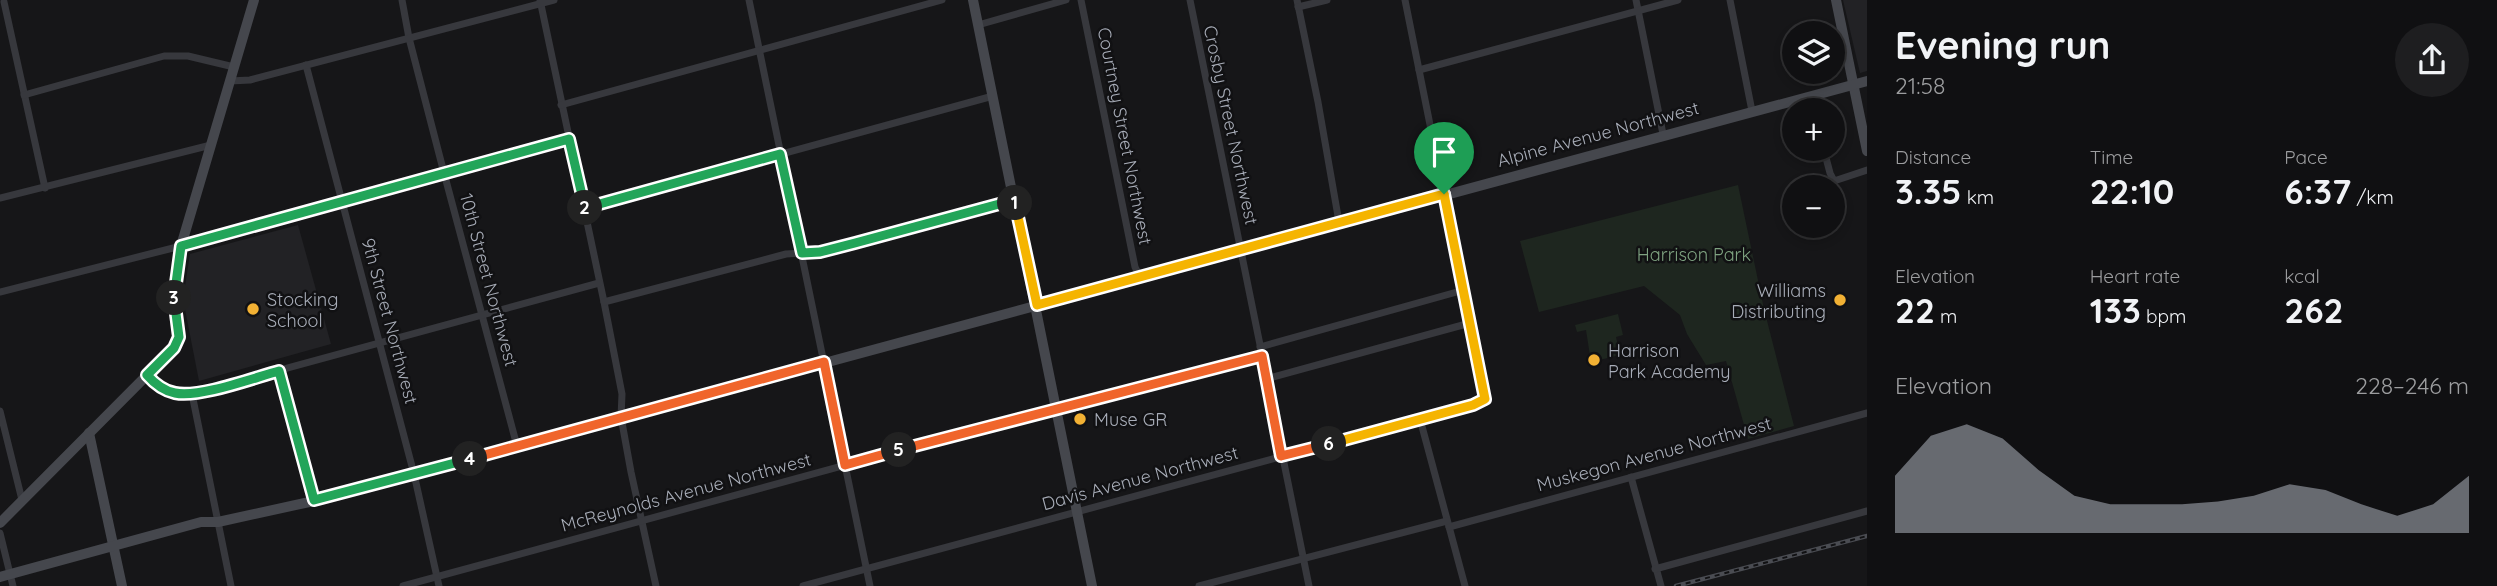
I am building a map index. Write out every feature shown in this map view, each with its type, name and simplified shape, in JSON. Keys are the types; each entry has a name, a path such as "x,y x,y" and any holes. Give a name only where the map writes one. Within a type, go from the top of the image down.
{"main road":[{"path":"0,523 174,348 179,337 174,292 181,246 254,0"},
{"path":"973,0 1092,586"},
{"path":"1836,0 1867,150"},
{"name":"Alpine Avenue Northwest","path":"8,579 201,522 218,522 414,474 1867,80"},
{"path":"89,433 122,586"}],"street":[{"name":"10th Street Northwest","path":"402,0 409,38 517,446"},
{"path":"230,81 250,80 554,0"},
{"path":"750,0 870,586"},
{"path":"561,105 942,0"},
{"path":"978,24 1066,0"},
{"name":"Courtney Street Northwest","path":"1081,0 1135,267 1140,277"},
{"name":"Crosby Street Northwest","path":"1190,0 1309,586"},
{"path":"1327,0 1297,4 1339,222"},
{"path":"1266,379 1470,323 1405,0"},
{"path":"1636,0 1663,134"},
{"path":"1419,71 1678,0"},
{"path":"1730,0 1752,111"},
{"path":"6,2 44,188"},
{"path":"540,2 604,302 622,394 621,417 656,586"},
{"path":"24,95 164,57 188,56 234,67"},
{"name":"9th Street Northwest","path":"306,65 414,474 439,586"},
{"path":"585,208 993,96"},
{"path":"0,292 181,246 569,139"},
{"path":"0,198 211,145"},
{"path":"1827,161 1835,181 1867,170"},
{"path":"604,302 786,254 844,246 1014,200"},
{"path":"147,375 161,388 174,393 192,394 599,283"},
{"path":"1260,346 1464,290"},
{"name":"Davis Avenue Northwest","path":"803,586 1473,405 1485,399 1470,323"},
{"name":"McReynolds Avenue Northwest","path":"403,586 1057,408 1262,356"},
{"path":"279,371 314,500"},
{"path":"192,394 231,586"},
{"path":"0,411 22,500"},
{"name":"Muskegon Avenue Northwest","path":"1199,586 1632,477 1867,413"},
{"path":"1420,419 1465,586"},
{"path":"1632,477 1661,586"},
{"path":"1655,569 1867,511"},
{"path":"0,533 8,579"}],"shaded area":[{"path":"1843,0 1867,0 1867,71 1860,73"},
{"name":"Stocking School","path":"298,225 331,344 199,381 183,299 190,254"}],"green space":[{"name":"Harrison Park","path":"1738,185 1764,309 1794,426 1748,439 1726,361 1706,365 1687,334 1680,315 1644,286 1539,312 1520,241"},
{"path":"1618,314 1623,335 1616,337 1620,355 1591,362 1586,330 1577,332 1575,325"}],"railway":[{"path":"1676,586 1867,536"}],"place":[{"name":"Williams Distributing","path":"1840,300"},
{"name":"Stocking School","path":"253,309"},
{"name":"Harrison Park Academy","path":"1594,360"},
{"name":"Muse GR","path":"1080,419"}],"route":[{"path":"569,139 585,208 780,154 802,253 820,252 1014,200 1037,305 1444,194 1485,399 1473,405 1281,456 1262,356 1047,410 845,465 824,362 314,500 279,371 192,394 174,393 161,388 147,375 174,348 179,337 174,312 174,292 181,246 569,139"}]}
